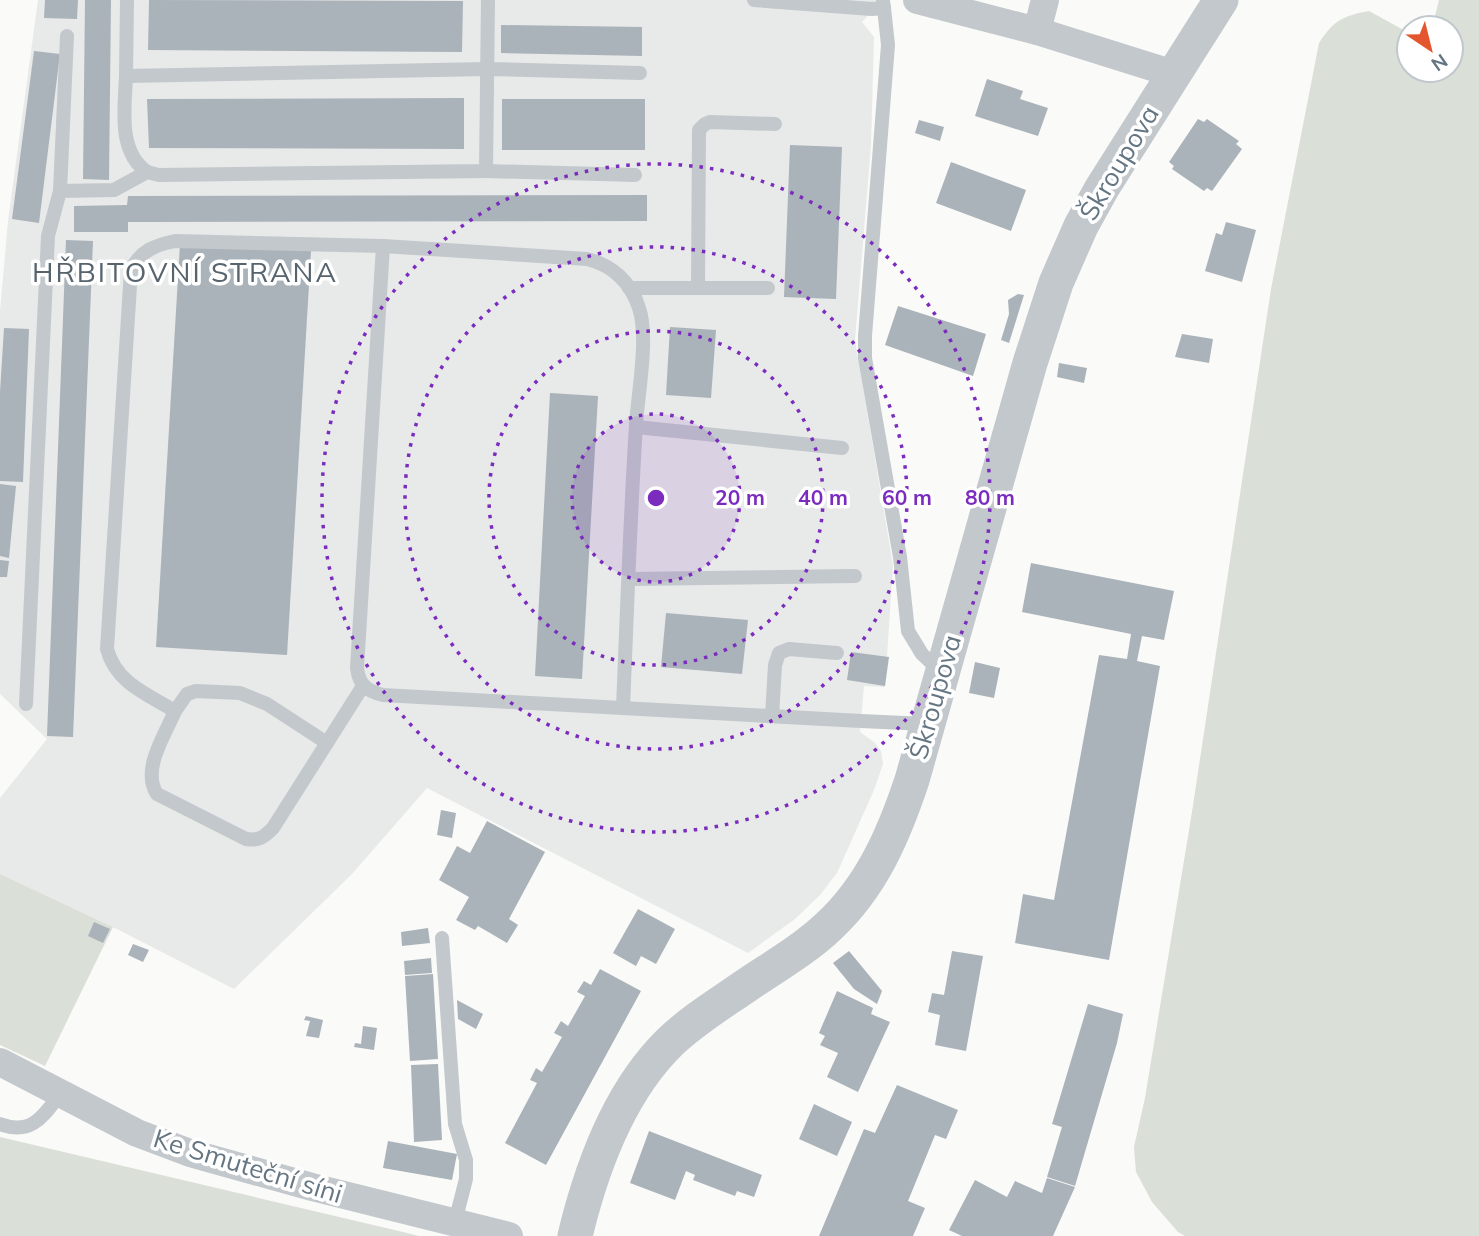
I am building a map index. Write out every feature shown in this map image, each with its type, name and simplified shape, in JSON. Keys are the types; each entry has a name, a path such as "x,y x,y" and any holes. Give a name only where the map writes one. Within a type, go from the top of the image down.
{"street":[{"name":"Škroupova","path":"917,0 1037,31 1174,74"},
{"path":"1037,31 1045,0"},
{"name":"Škroupova","path":"575,1236 586,1196 605,1146 628,1100 657,1057 685,1030 828,927 865,885 878,864 900,814 1030,363 1056,283 1081,226 1102,188 1221,0"},
{"name":"Ke Smuteční síni","path":"0,1062 137,1133 190,1153 312,1187 509,1236"}],"lane":[{"path":"127,0 124,122 126,139 139,167 147,172 159,176 486,171 635,174"},
{"path":"486,171 488,0"},
{"path":"754,0 858,9 883,4 888,45 864,336 865,358 900,557 908,631 922,654 942,673"},
{"path":"26,704 48,236 60,191 67,36"},
{"path":"126,76 487,69 640,73"},
{"path":"698,288 699,130 710,122 775,124"},
{"path":"60,191 114,190 147,172"},
{"path":"175,711 118,674 107,649 131,270 136,260 146,251 159,244 175,241 383,246 587,259 609,266 617,272 639,307 642,327 623,708"},
{"path":"383,246 357,668 358,679 363,686 383,695 927,724"},
{"path":"629,288 768,288"},
{"path":"636,427 842,448"},
{"path":"629,579 855,576"},
{"path":"772,716 775,664 779,653 789,649 837,653"},
{"path":"327,743 267,704 240,692 196,691 187,694 175,711 151,770 152,787 164,800 246,839 256,841 274,828 363,686"},
{"path":"442,939 455,1124 466,1160 466,1179 455,1222"},
{"path":"0,1124 13,1129 26,1128 40,1119 61,1093"}],"shaded area":[{"path":"38,0 882,0 862,22 874,37 871,145 855,340 893,565 885,687 864,686 860,732 881,751 883,764 837,873 820,895 795,919 748,953 427,788 352,874 234,989 113,927 0,874 0,798 47,739 0,694 0,311 8,221"},
{"path":"1439,0 1479,0 1479,1236 1185,1236 1178,1232 1152,1202 1136,1172 1134,1147 1145,1098 1192,812 1271,289 1319,43 1340,20 1369,11 1395,25 1395,84 1465,84 1465,14 1436,14"},
{"path":"0,874 113,927 45,1066 0,1045"},
{"path":"0,1137 403,1232 419,1236 0,1236"}],"building":[{"path":"45,0 78,0 77,19 44,18"},
{"path":"85,0 111,0 109,180 83,179"},
{"path":"149,0 463,1 462,52 148,50"},
{"path":"501,25 642,27 642,56 501,53"},
{"path":"34,51 60,54 39,223 12,219"},
{"path":"987,79 1023,91 1020,99 1048,108 1038,136 975,116"},
{"path":"464,98 464,149 149,148 147,99"},
{"path":"502,99 645,99 645,150 502,150"},
{"path":"1198,119 1204,122 1207,119 1239,141 1236,144 1242,149 1212,191 1207,188 1204,191 1172,169 1174,166 1169,162"},
{"path":"919,120 944,127 940,141 915,133"},
{"path":"790,145 842,147 836,299 784,297"},
{"path":"951,162 1026,190 1011,231 936,203"},
{"path":"647,195 647,221 128,222 128,232 74,232 74,206 127,205 128,196"},
{"path":"1226,222 1256,230 1242,282 1205,271 1216,233 1222,235"},
{"path":"66,240 93,241 73,737 47,736"},
{"path":"180,244 311,251 287,655 156,647"},
{"path":"1018,294 1024,295 1009,343 1001,340 1009,314 1008,300"},
{"path":"898,306 986,334 973,376 885,345"},
{"path":"670,327 716,330 711,398 666,395"},
{"path":"4,328 29,329 23,482 0,481 0,392"},
{"path":"1182,334 1213,339 1209,363 1175,357"},
{"path":"1059,363 1087,368 1084,383 1057,377"},
{"path":"550,393 598,396 582,679 535,676"},
{"path":"0,484 16,486 9,558 0,556"},
{"path":"0,560 9,561 7,577 0,577"},
{"path":"1031,563 1174,591 1164,640 1142,636 1137,661 1160,666 1109,960 1015,943 1023,894 1054,900 1099,655 1127,659 1131,634 1022,612"},
{"path":"666,613 748,620 742,674 661,667"},
{"path":"851,652 889,657 885,686 847,680"},
{"path":"975,662 1000,668 994,698 969,693"},
{"path":"441,810 456,813 452,838 437,835"},
{"path":"487,821 545,852 509,919 518,925 507,943 478,926 475,930 456,920 469,897 439,880 457,846 470,853"},
{"path":"638,909 675,929 656,964 641,956 636,966 613,953"},
{"path":"94,922 110,929 103,943 88,936"},
{"path":"428,928 430,943 402,946 401,932"},
{"path":"133,944 149,950 143,962 128,955"},
{"path":"849,951 882,991 877,1004 854,989 833,963"},
{"path":"952,951 983,956 966,1051 935,1045 940,1015 928,1012 932,993 944,995"},
{"path":"431,958 432,973 405,975 404,961"},
{"path":"600,969 641,991 546,1165 505,1143 537,1083 530,1080 536,1068 542,1072 562,1037 554,1033 561,1021 568,1026 585,996 577,992 584,981 591,985"},
{"path":"433,974 438,1059 410,1061 405,976"},
{"path":"837,991 873,1008 871,1014 890,1022 858,1092 827,1077 838,1053 820,1045 825,1036 819,1033"},
{"path":"457,1000 483,1014 476,1029 458,1019"},
{"path":"1088,1004 1123,1014 1075,1186 1047,1177 1062,1127 1052,1124"},
{"path":"306,1016 323,1020 319,1038 306,1036 310,1021 304,1020"},
{"path":"363,1026 377,1028 374,1050 354,1047 355,1043 361,1044"},
{"path":"438,1064 442,1140 414,1142 411,1065"},
{"path":"897,1085 958,1110 946,1139 935,1135 908,1201 925,1208 913,1236 819,1236 864,1129 875,1133"},
{"path":"814,1104 852,1122 837,1156 799,1139"},
{"path":"649,1131 762,1175 754,1197 737,1191 735,1196 693,1180 695,1175 686,1171 675,1200 630,1183"},
{"path":"388,1141 457,1154 452,1180 383,1168"},
{"path":"1047,1178 1075,1187 1053,1236 962,1236 949,1230 975,1180 1007,1197 1015,1181 1042,1193"}],"district":[{"name":"HŘBITOVNÍ STRANA","path":"185,272"}]}
